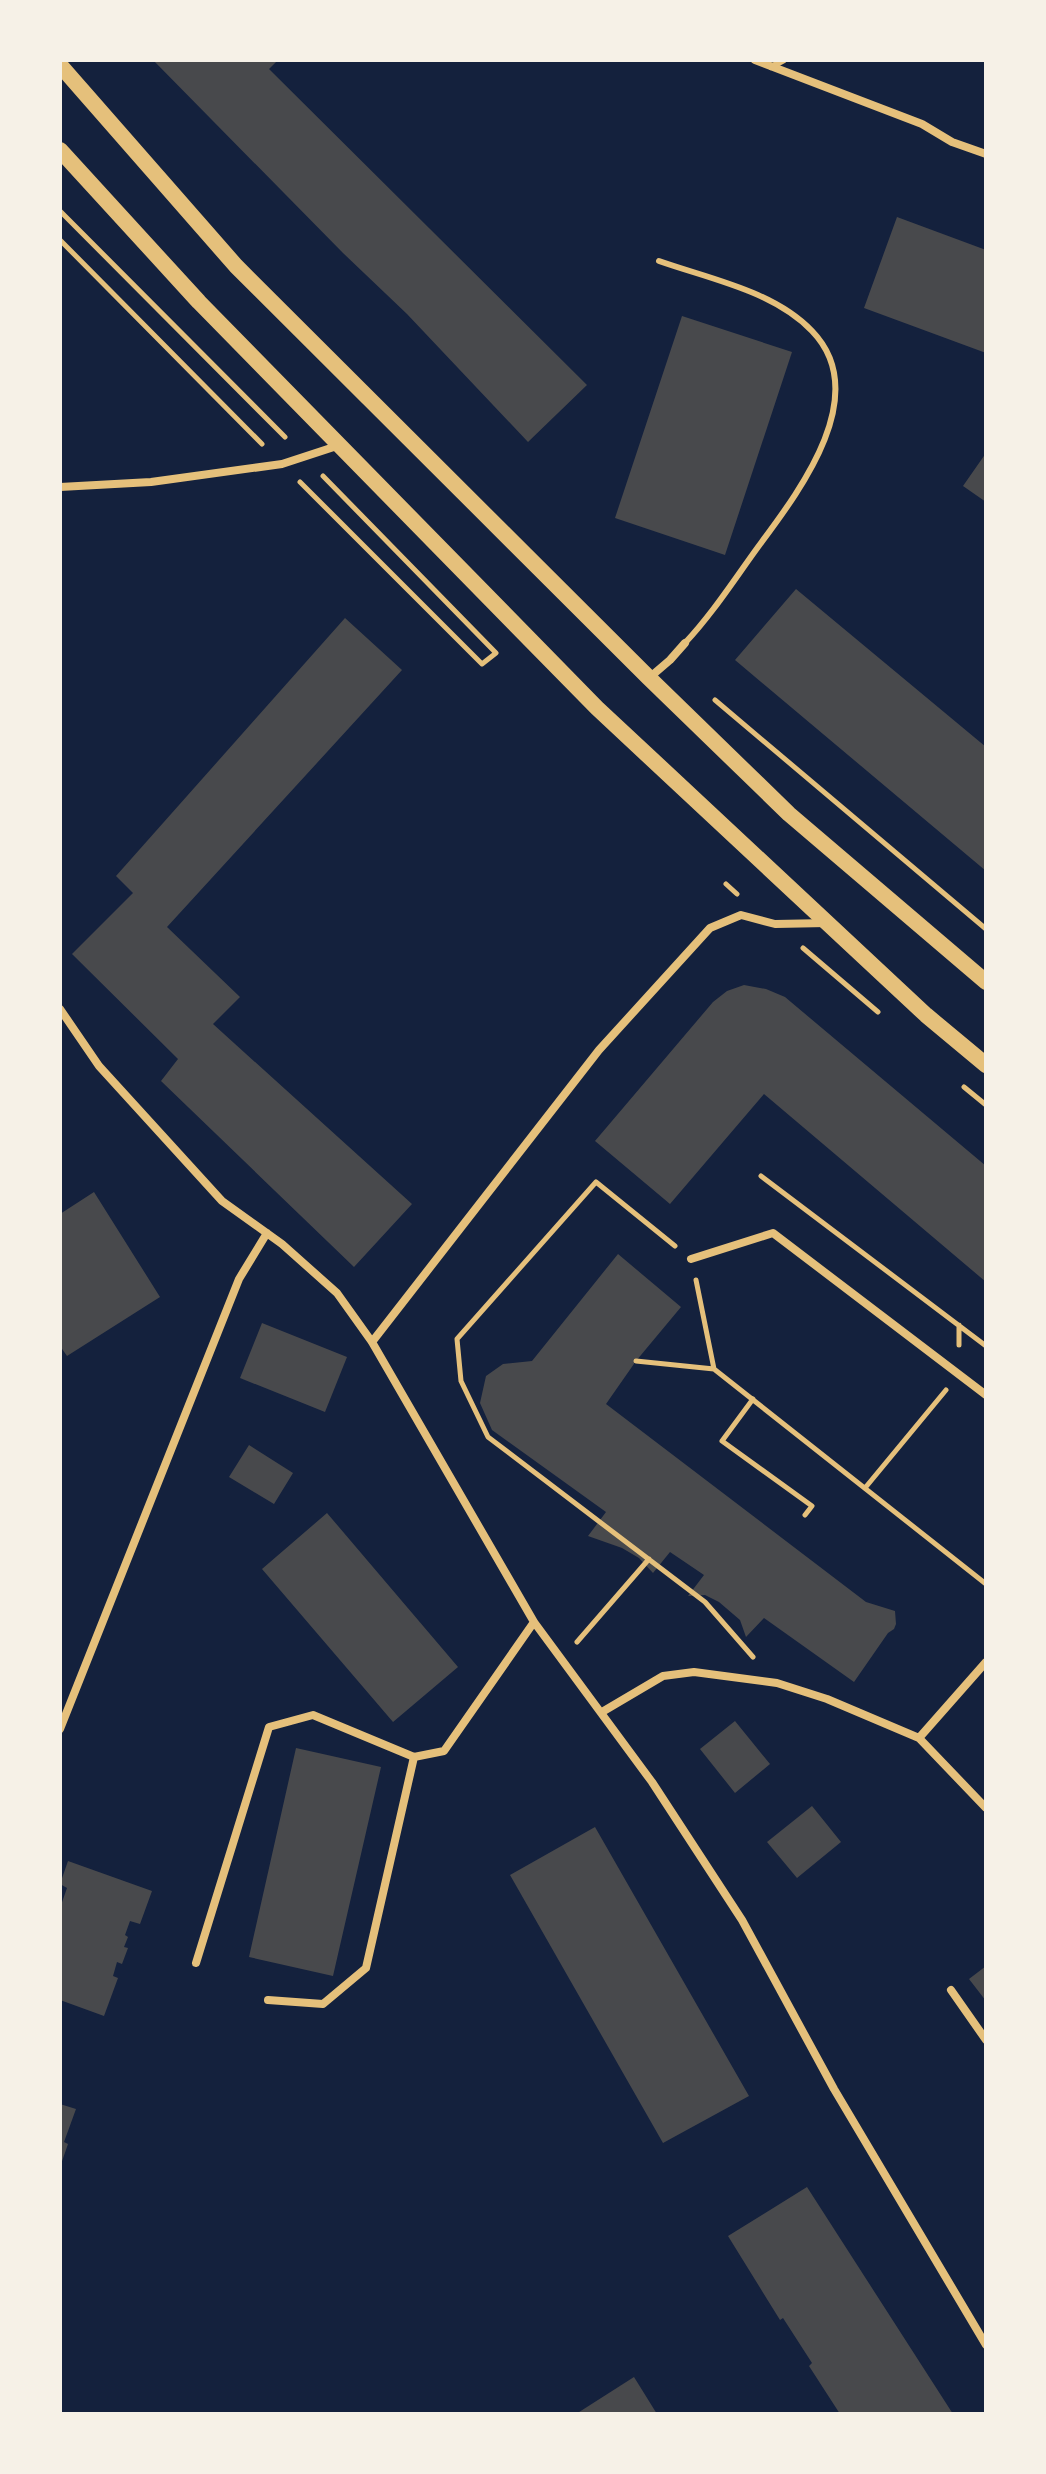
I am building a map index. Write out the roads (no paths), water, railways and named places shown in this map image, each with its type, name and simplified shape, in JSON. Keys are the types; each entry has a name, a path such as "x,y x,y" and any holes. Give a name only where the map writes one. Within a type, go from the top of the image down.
{"main road":[{"path":"60,65 236,266 649,678 789,814 986,982"},
{"path":"60,150 199,302 597,708 926,1015 986,1065"}],"street":[{"path":"755,60 851,95 922,124 952,142 986,154"},
{"path":"60,487 151,482 282,464 341,445"},
{"path":"649,678 685,643"},
{"path":"372,1342 599,1050 710,928 741,915 775,924 828,923"},
{"path":"60,1009 99,1066 222,1201 267,1233 337,1293 372,1342 534,1622 652,1782 742,1920 834,2089 986,2345"},
{"path":"60,1729 239,1279 267,1233"},
{"path":"691,1259 773,1233 986,1395"},
{"path":"196,1963 269,1727 313,1715 414,1757 444,1751 534,1622"},
{"path":"919,1738 986,1662"},
{"path":"602,1712 663,1676 694,1672 777,1683 827,1699 919,1738 986,1808"},
{"path":"268,2000 323,2004 366,1968 414,1757"},
{"path":"951,1990 986,2040"}],"lane":[{"path":"771,67 784,60"},
{"path":"659,261 783,306 814,332 829,356 835,376 835,402 827,434 791,505 708,618 685,643"}]}
